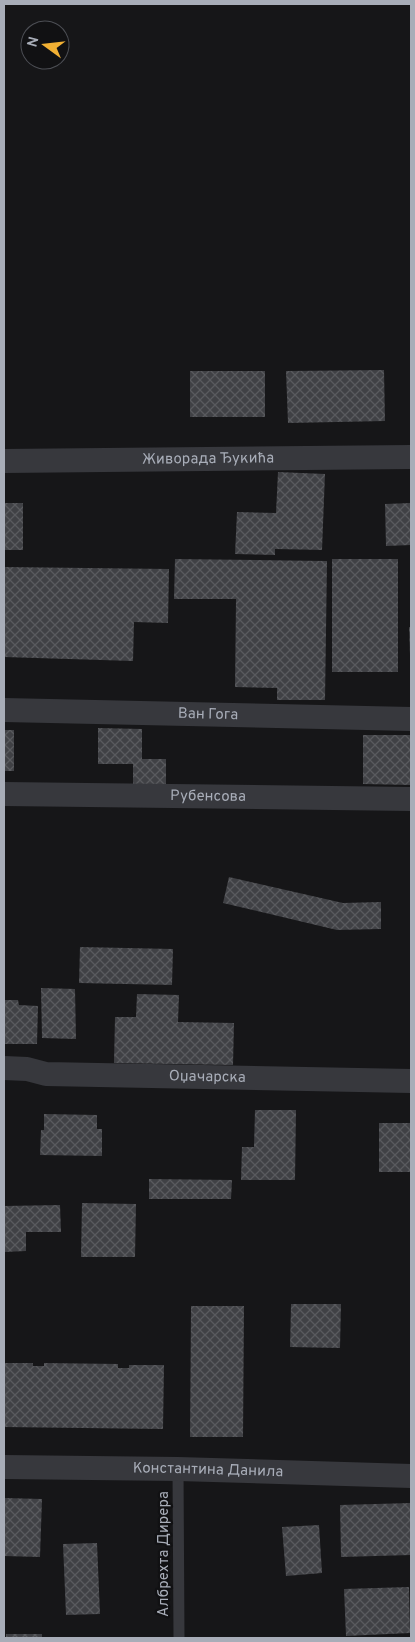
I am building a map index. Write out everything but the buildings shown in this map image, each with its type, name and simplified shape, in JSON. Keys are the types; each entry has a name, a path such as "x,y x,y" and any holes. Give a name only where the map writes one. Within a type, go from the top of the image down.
{"street":[{"name":"Живорада Ђукића","path":"4,461 411,457"},
{"name":"Ван Гога","path":"4,710 411,719"},
{"name":"Рубенсова","path":"4,794 411,799"},
{"name":"Оџачарска","path":"4,1068 27,1069 46,1074 411,1081"},
{"name":"Константина Данила","path":"4,1467 178,1469 411,1476"}],"lane":[{"name":"Албрехта Дирера","path":"178,1469 179,1638"}]}
